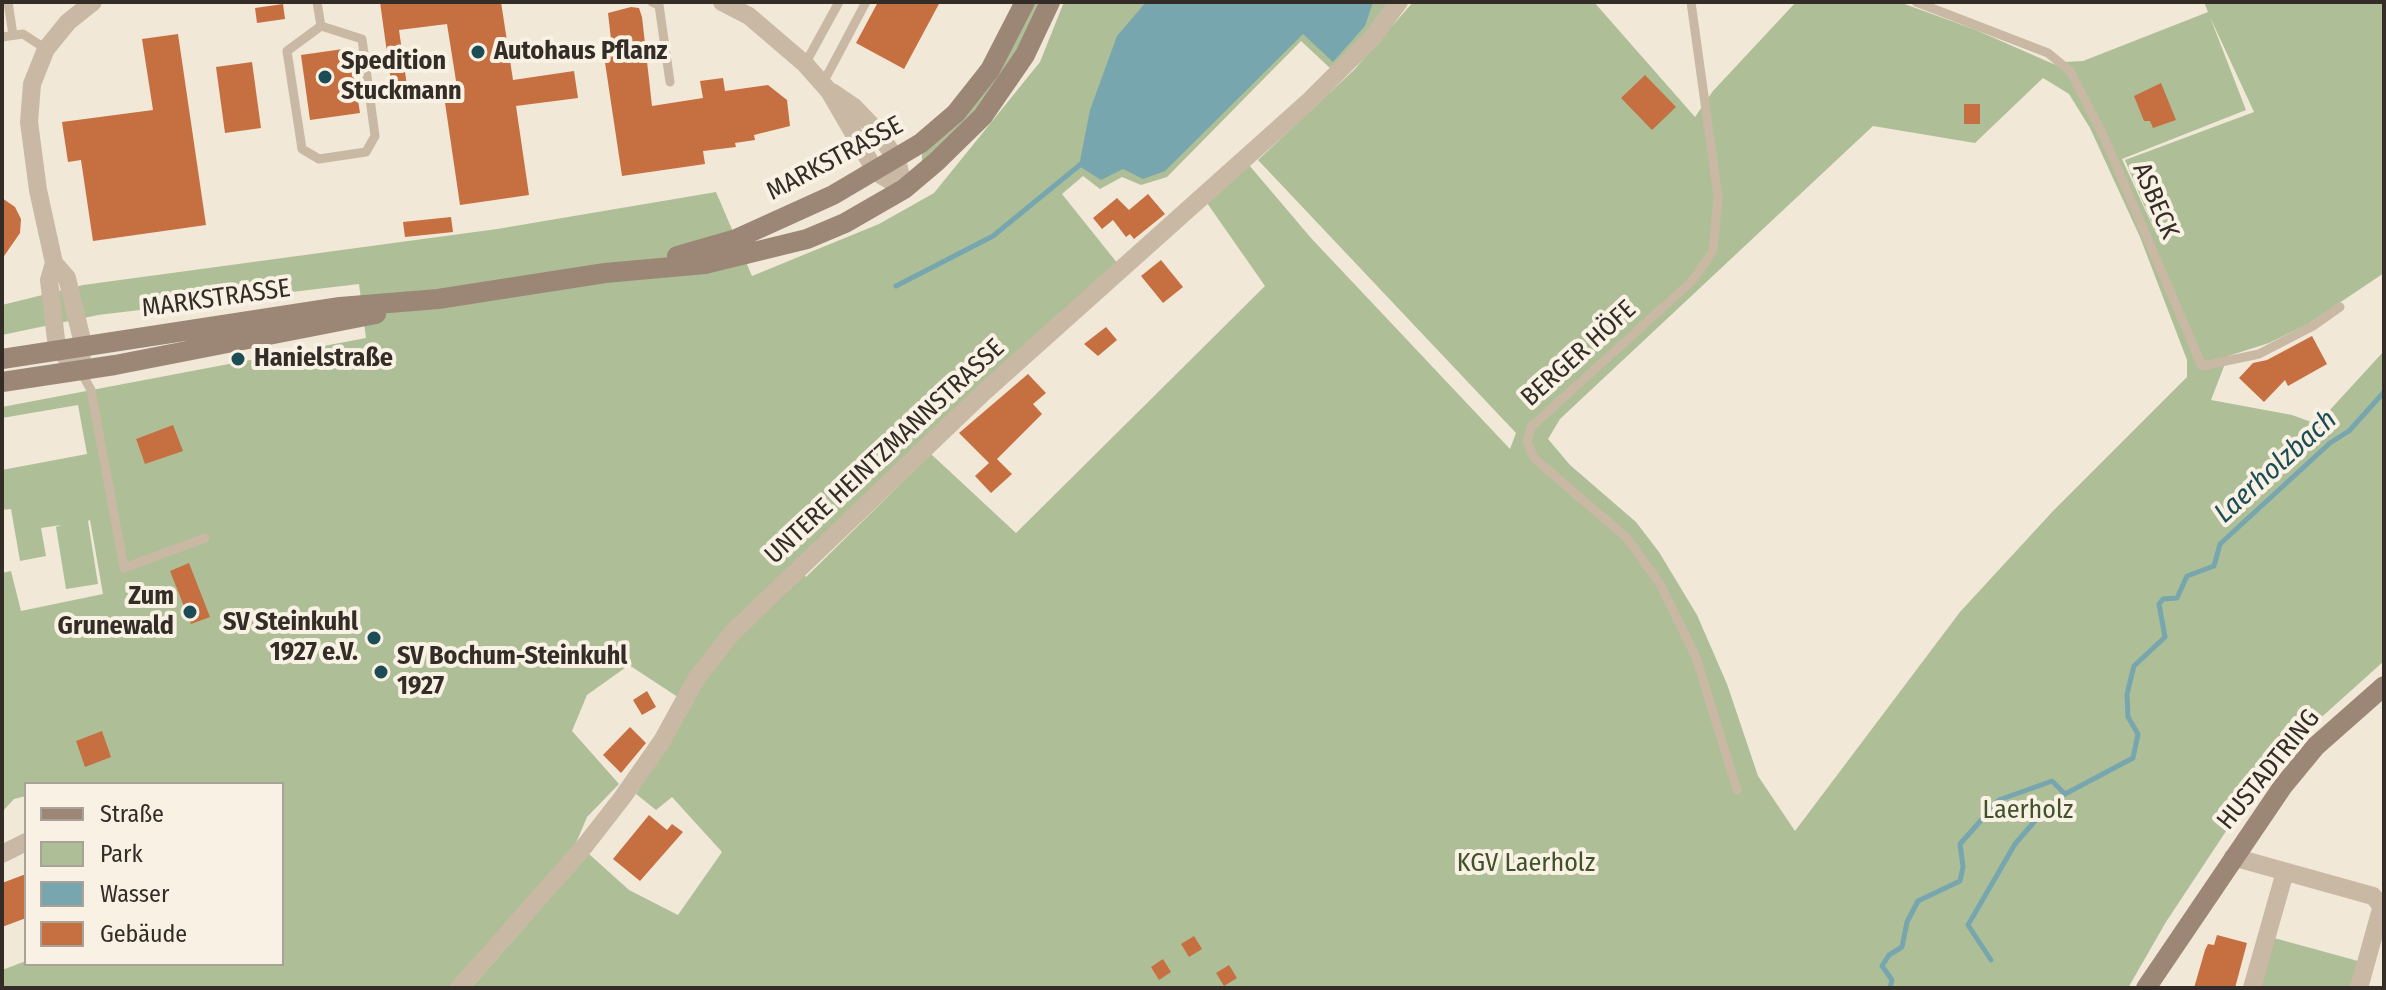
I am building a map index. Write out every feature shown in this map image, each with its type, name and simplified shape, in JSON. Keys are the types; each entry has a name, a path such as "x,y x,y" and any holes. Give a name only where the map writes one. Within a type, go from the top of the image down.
{"main road":[{"name":"MARKSTRASSE","path":"605,273 736,239 897,160 956,113 990,70 1025,2"},
{"name":"MARKSTRASSE","path":"2,359 83,344 340,307 438,299 605,273 705,264 773,249 845,223 904,189 983,116 1025,55 1050,2"},
{"name":"MARKSTRASSE","path":"2,382 343,322 438,299"},
{"name":"HUSTADTRING","path":"2146,988 2233,857 2316,746 2384,686"}],"street":[{"path":"80,370 83,344 67,278 54,263 38,190 29,122 32,84 46,49 68,22 93,2"},
{"path":"722,2 749,16 805,64 826,87 876,172 904,189"},
{"name":"UNTERE HEINTZMANNSTRASSE","path":"459,988 583,848 622,798 662,741 696,679 732,633 966,408 1308,102 1373,37 1399,2"},
{"path":"826,87 854,107 897,160 904,189"},
{"path":"54,263 49,280 57,348 80,370"},
{"path":"2,854 24,843"},
{"name":"HUSTADTRING","path":"2233,857 2373,896 2381,909 2359,988"},
{"path":"2252,988 2285,872"}],"lane":[{"path":"8,2 7,36 23,34 46,49"},
{"path":"317,2 321,26"},
{"path":"652,2 659,5 670,82"},
{"path":"805,64 839,2"},
{"path":"826,87 866,2"},
{"name":"BERGER HÖFE","path":"1691,2 1718,197 1713,251 1692,281 1531,427 1527,442 1534,458 1627,538 1660,584 1696,657 1737,790"},
{"name":"ASBECK","path":"1916,2 2048,53 2070,71 2099,124 2202,366 2259,354 2313,326 2340,307"},
{"path":"321,26 362,39 375,136 366,152 319,159 302,149 287,51 321,26"},
{"path":"80,370 91,390 124,568 205,538"}],"green space":[{"path":"1033,2 1042,2 1021,47 981,104 922,162 922,154 1003,64"},
{"path":"1064,2 1391,2 1372,29 1331,69 1301,41 1167,177 1141,185 1122,177 1100,189 1083,176 1062,194 1118,264 796,562 806,577 931,454 1016,533 1265,286 1207,203 1249,165 1311,238 1510,449 1516,433 1258,160 1354,70 1413,2 1594,2 1695,117 1713,91 1796,2 1899,2 1976,30 2058,66 2064,62 2083,61 2208,12 2204,2 2384,2 2384,273 2308,324 2269,343 2228,356 2211,400 2292,415 2317,424 2384,351 2384,661 2305,732 2242,807 2166,922 2128,988 471,988 589,854 629,890 678,915 722,852 672,797 656,810 636,794 690,705 629,665 587,695 572,731 619,784 587,817 573,850 451,988 2,988 2,970 24,962 24,966 284,966 284,782 24,782 24,796 14,799 2,812 2,573 11,571 21,611 103,594 90,520 98,584 66,589 56,527 61,525 41,528 46,556 20,561 11,509 2,510 2,470 87,454 78,405 2,418 2,407 366,338 359,284 98,315 2,335 2,305 83,285 497,229 716,192 752,276 879,224 934,193 1040,62","holes":["2210,17 2254,112 2125,160 2158,238 2122,159 2246,110","2043,78 2069,94 2090,128 2140,237 2187,360 2187,377 2053,511 1960,612 1795,831 1758,776 1727,684 1697,615 1659,552 1636,522 1570,465 1548,439 1560,419 1873,126 1975,143"]},
{"path":"2274,938 2358,961 2350,988 2261,988"}],"water":[{"path":"1146,2 1373,2 1365,26 1333,62 1303,34 1165,171 1143,179 1123,169 1101,180 1079,166 1090,110 1117,36"}],"building":[{"path":"380,2 501,2 513,80 574,71 578,98 516,106 529,195 460,205 443,89 457,87 447,24 399,30 408,93 393,96"},
{"path":"878,2 940,2 904,69 856,43"},
{"path":"283,4 285,19 257,23 255,8"},
{"path":"639,8 642,17 652,106 703,98 700,81 723,78 725,91 768,85 787,100 790,126 754,135 755,140 735,143 736,147 703,151 705,164 622,176 603,49 612,48 608,13"},
{"path":"178,34 206,225 93,241 81,160 68,162 62,122 153,110 142,39"},
{"path":"350,48 360,113 310,120 301,55"},
{"path":"252,62 261,128 225,133 216,67"},
{"path":"1645,75 1676,107 1652,130 1621,98"},
{"path":"2161,83 2176,120 2153,128 2150,121 2144,121 2134,96"},
{"path":"1964,104 1980,104 1980,124 1964,124"},
{"path":"1148,194 1165,214 1134,239 1130,234 1126,237 1113,220 1102,229 1093,218 1117,198 1129,210"},
{"path":"2,198 15,207 21,219 20,233 2,259"},
{"path":"451,217 453,232 405,237 403,222"},
{"path":"1161,260 1183,287 1163,303 1141,276"},
{"path":"1106,327 1117,340 1098,356 1084,344"},
{"path":"2312,336 2327,364 2288,386 2285,380 2264,402 2239,378 2253,363 2267,360"},
{"path":"1028,374 1046,393 1033,404 1042,414 997,459 1012,474 991,493 975,476 989,463 959,433"},
{"path":"173,425 183,451 145,464 136,439"},
{"path":"189,563 210,617 191,624 170,571"},
{"path":"647,691 656,707 642,715 633,700"},
{"path":"630,727 646,743 621,773 603,755"},
{"path":"102,731 111,757 85,767 76,741"},
{"path":"649,815 667,830 672,824 683,832 640,881 613,859"},
{"path":"24,875 24,919 2,927 2,883"},
{"path":"2217,935 2247,943 2235,988 2194,988 2205,950 2208,944 2214,945"},
{"path":"1194,936 1202,949 1189,957 1181,944"},
{"path":"1163,959 1171,972 1159,980 1151,967"},
{"path":"1229,965 1237,978 1224,986 1216,973"}],"waterway":[{"path":"896,286 993,236 1081,164"},
{"name":"Laerholzbach","path":"1890,988 1892,980 1882,966 1889,955 1902,947 1907,922 1918,901 1960,881 1963,867 1960,844 1999,800 2052,781 2065,794 2133,758 2138,734 2128,717 2127,694 2134,666 2165,637 2159,604 2163,599 2177,598 2187,576 2214,566 2220,544 2330,443 2349,431 2384,392"},
{"path":"1991,960 1968,925 2015,844 2048,806 2065,794"}],"place":[{"name":"Autohaus Pflanz","path":"478,52"},
{"name":"Spedition Stuckmann","path":"325,77"},
{"name":"Hanielstraße","path":"238,359"},
{"name":"Zum Grunewald","path":"190,612"},
{"name":"SV Steinkuhl 1927 e.V.","path":"374,638"},
{"name":"SV Bochum-Steinkuhl 1927","path":"381,672"}],"park label":[{"name":"Laerholz","path":"2028,811"},
{"name":"KGV Laerholz","path":"1526,864"}]}
